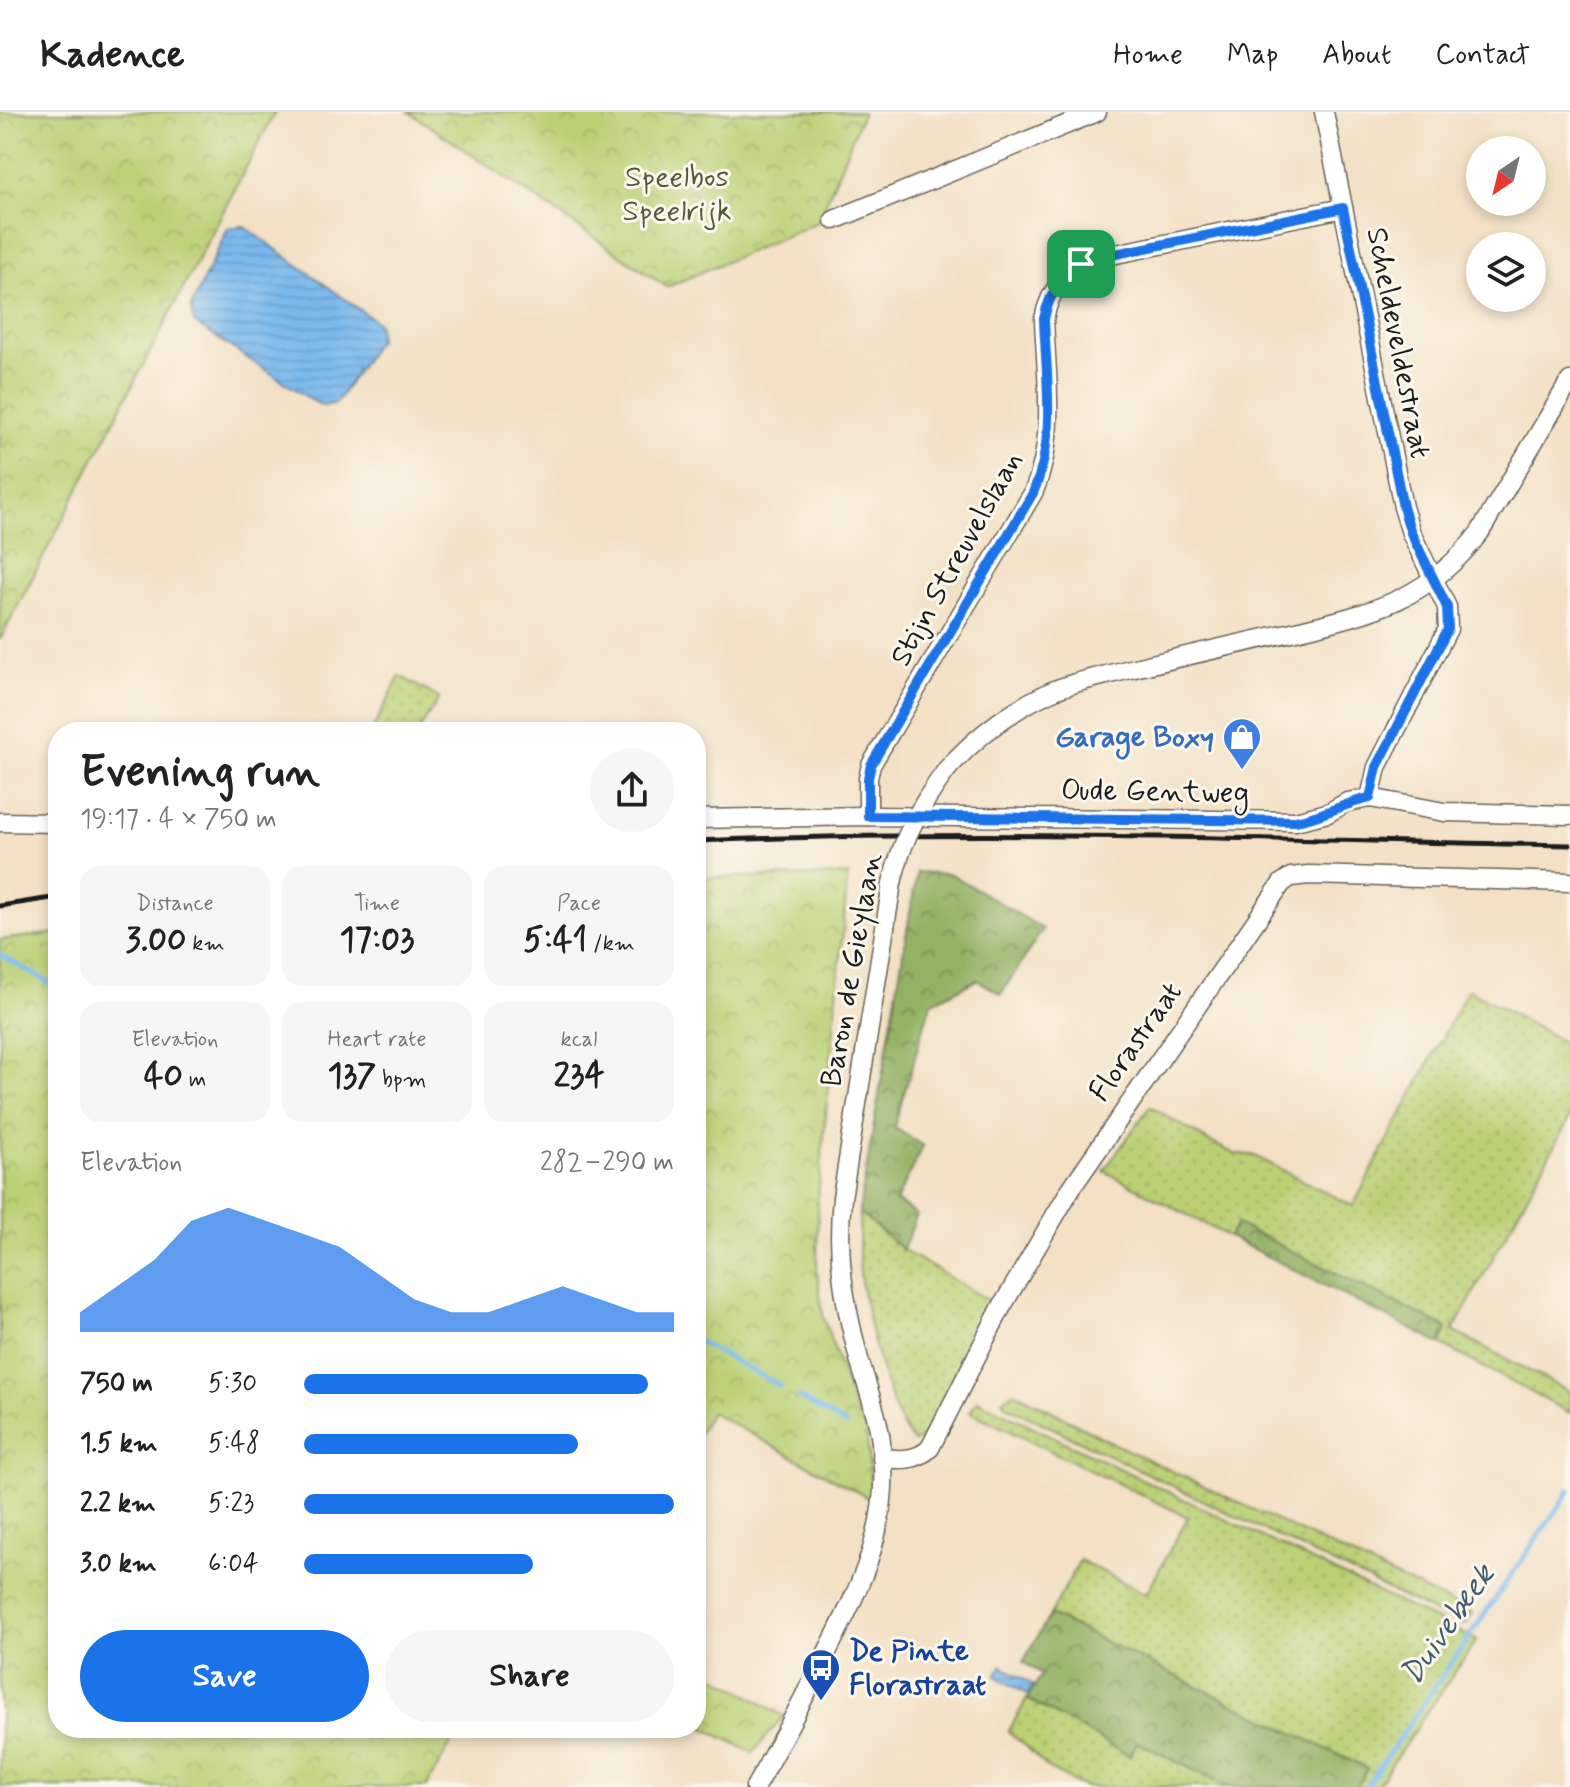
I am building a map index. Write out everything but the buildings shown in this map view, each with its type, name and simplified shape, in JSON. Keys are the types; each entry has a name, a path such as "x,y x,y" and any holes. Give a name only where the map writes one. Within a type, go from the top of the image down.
{"street":[{"path":"834,220 1097,112"},
{"name":"Scheldeveldestraat","path":"1324,112 1403,507 1411,533 1434,580"},
{"name":"Stijn Streuvelslaan","path":"868,816 871,765 1042,474 1049,436 1044,319 1047,302 1055,287 1068,273 1096,258 1343,208"},
{"name":"Baron de Gieylaan","path":"755,1787 861,1586 879,1525 880,1435 846,1309 838,1236 892,883 905,836 922,804 948,768 994,725 1054,690 1358,616 1396,602 1434,580 1463,554 1480,532 1570,381"},
{"path":"1434,580 1449,612 1448,629 1377,767 1370,798 1444,812 1570,815"},
{"name":"Oude Gentweg","path":"706,819 868,816 1295,821 1311,819 1347,802 1370,798"},
{"path":"0,822 48,823"},
{"name":"Florastraat","path":"882,1458 911,1459 930,1448 1001,1308 1070,1190 1282,883 1299,875 1570,882"}],"green space":[{"path":"0,112 275,112 0,640"},
{"name":"Speelbos Speelrijk","path":"409,112 863,112 818,222 667,287"},
{"path":"400,676 439,698 424,722 376,722"},
{"path":"917,872 951,874 1043,929 1001,994 977,980 931,1003 894,1127 923,1146 896,1201 917,1215 903,1250 859,1212"},
{"path":"848,875 818,1199 817,1271 823,1316 853,1405 867,1434 872,1500 711,1412 706,1421 706,878"},
{"path":"48,934 48,1738 454,1738 426,1787 0,1787 0,940"},
{"path":"1468,989 1570,1046 1570,1117 1453,1331 1570,1392 1570,1413 1440,1344 1446,1328 1237,1224 1229,1237 1104,1171 1150,1106 1210,1142 1235,1154 1253,1155 1353,1206"},
{"path":"859,1212 903,1250 995,1304 928,1427 914,1442 905,1430 887,1389 867,1311 860,1273"},
{"path":"1237,1224 1447,1328 1440,1344 1229,1237"},
{"path":"1015,1392 1117,1445 1472,1613 1464,1625 1442,1616 1007,1406 1002,1400"},
{"path":"977,1400 1477,1640 1376,1787 1356,1787 1368,1769 1050,1615 1080,1560 1146,1594 1188,1517 970,1412"},
{"path":"1050,1615 1368,1769 1356,1787 1228,1787 1137,1742 1130,1756 1027,1699 1042,1674 1023,1662"},
{"path":"706,1671 784,1716 753,1753 706,1729"},
{"path":"1027,1699 1130,1756 1137,1742 1228,1787 1084,1787 1047,1768 1008,1732"}],"water":[{"path":"244,226 378,323 379,338 336,403 323,406 313,401 194,323 191,307 228,228"},
{"path":"1002,1666 1033,1685 1028,1695 996,1676"}],"waterway":[{"path":"0,955 48,982"},
{"path":"706,1345 780,1386"},
{"path":"798,1397 846,1425"},
{"name":"Duivebeek","path":"1366,1787 1570,1490"}],"railway":[{"path":"706,841 1024,836 1570,845"},
{"path":"0,906 48,899"}],"place":[{"name":"Garage Boxy","path":"1242,771"},
{"name":"De Pinte Florastraat","path":"821,1702"}],"route":[{"path":"1343,208 1403,507 1411,533 1449,612 1448,629 1377,767 1370,798 1347,802 1328,813 1295,821 868,816 871,765 1042,474 1049,436 1044,319 1047,302 1055,287 1081,264 1096,258 1343,208"}]}
